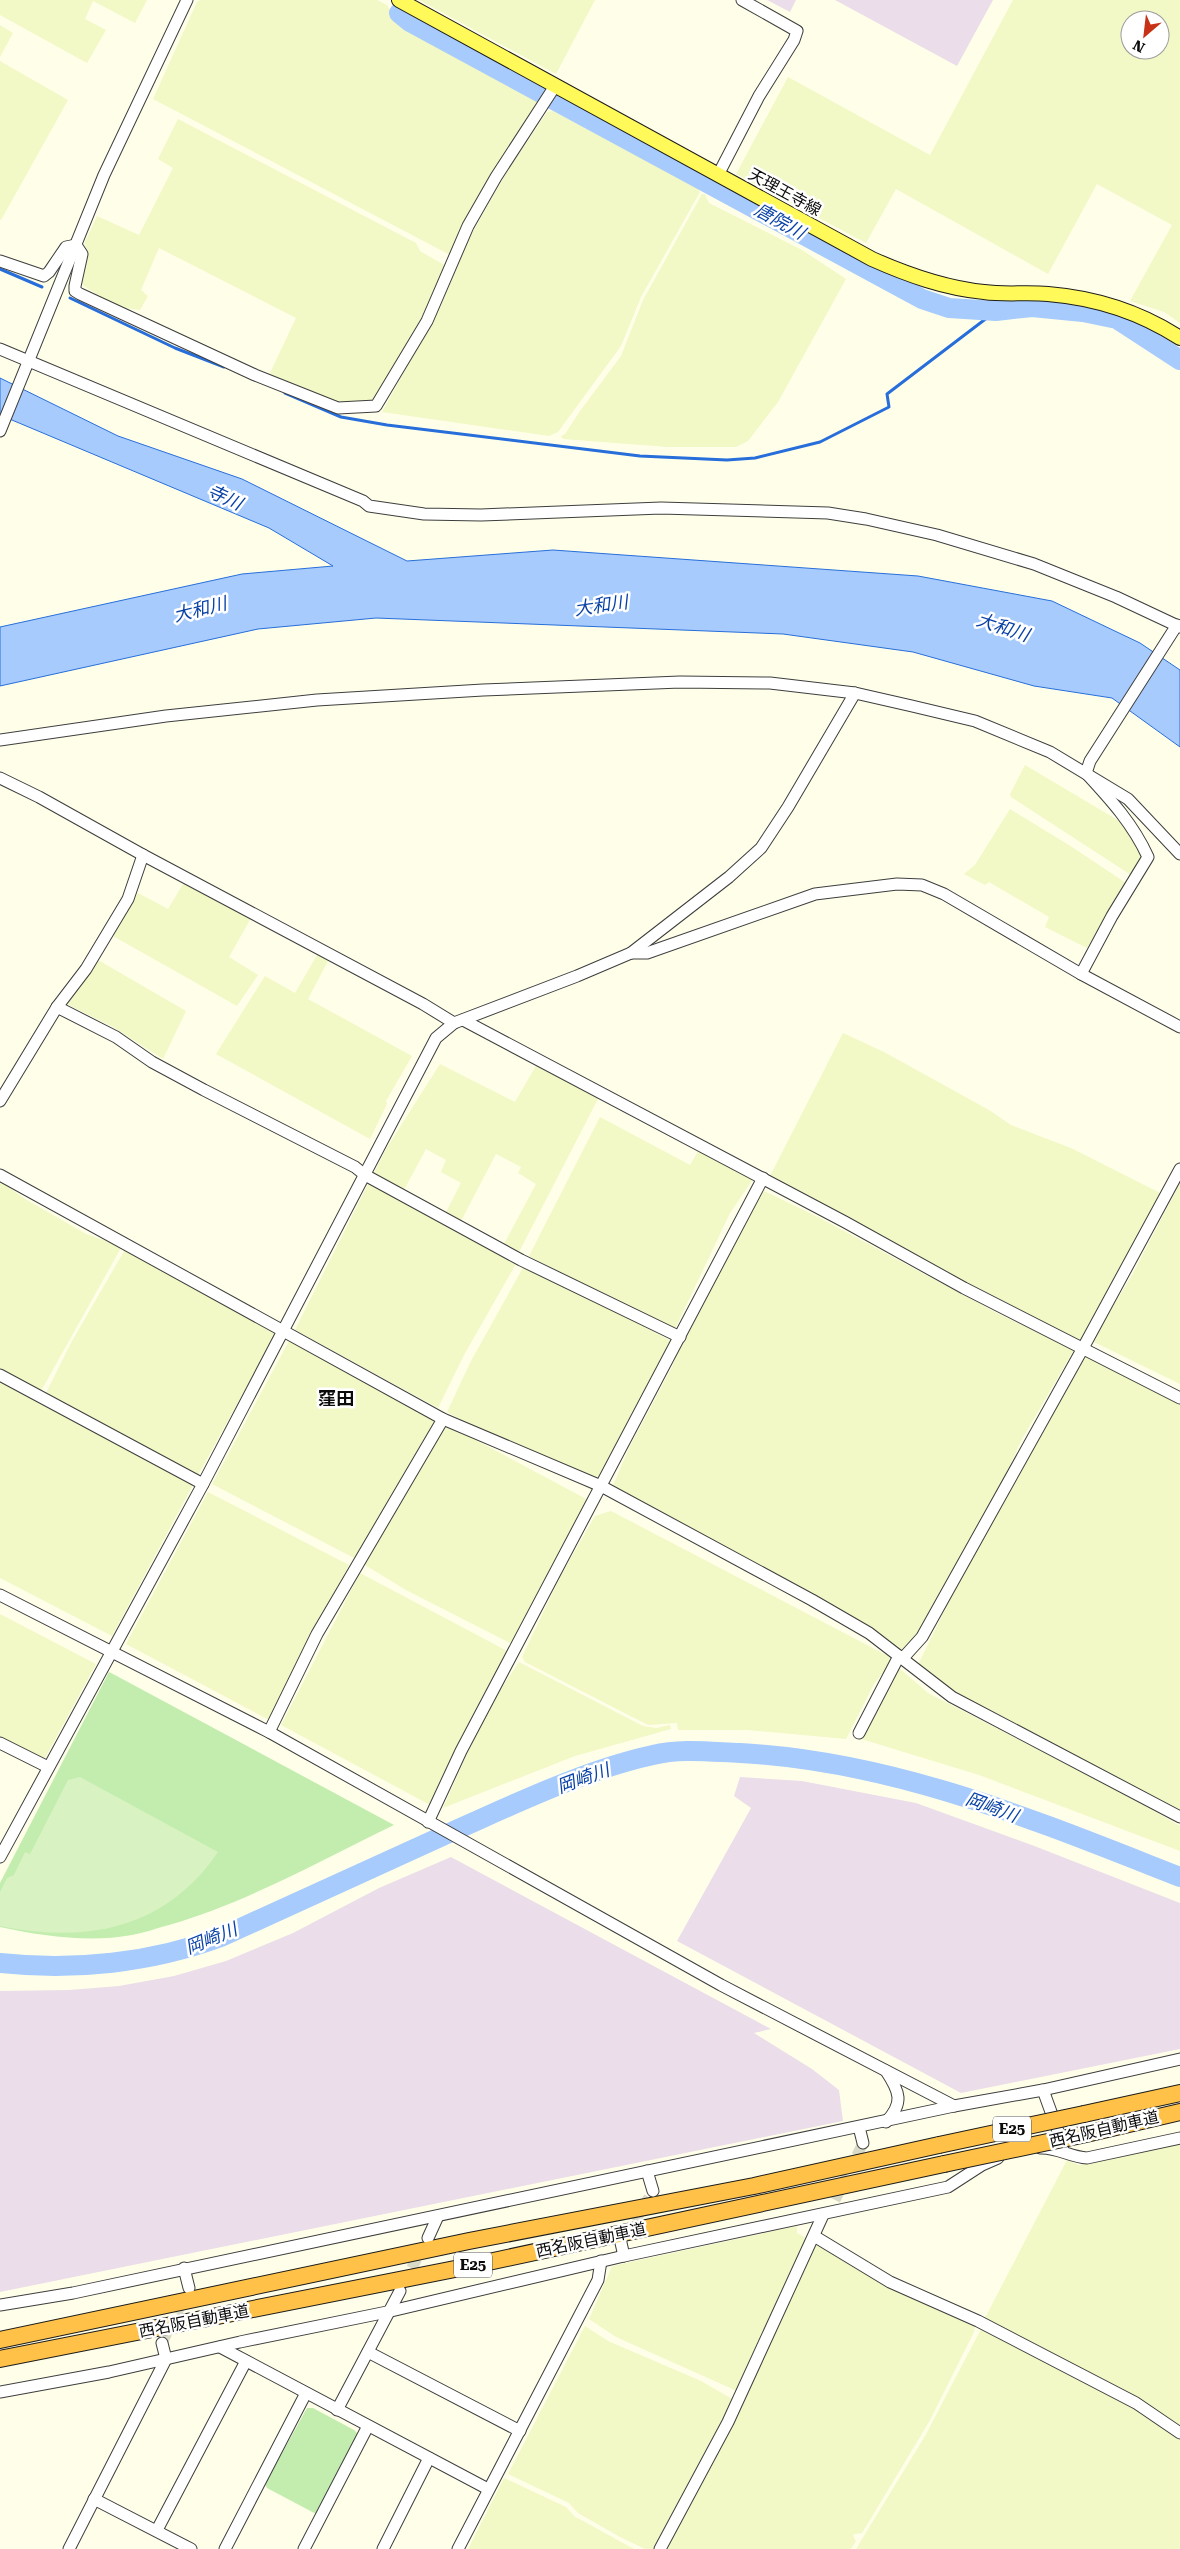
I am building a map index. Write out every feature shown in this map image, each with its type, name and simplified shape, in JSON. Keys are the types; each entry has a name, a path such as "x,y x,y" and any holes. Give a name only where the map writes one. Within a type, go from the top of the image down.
{"highway":[{"name":"西名阪自動車道","path":"0,2340 469,2241 754,2186 1180,2094"},
{"name":"西名阪自動車道","path":"0,2359 470,2266 1086,2134 1180,2112"}],"main road":[{"name":"天理王寺線","path":"399,0 872,259 908,275 939,284 985,292 1047,294 1111,304 1142,316 1180,338"}],"street":[{"path":"0,431 104,175 187,0"},
{"path":"718,175 758,96 794,40 797,31 742,0"},
{"path":"76,245 82,254 75,286 75,290 80,294 255,375 338,408 376,406 427,321 468,226 496,177 555,86"},
{"path":"0,261 44,276 49,272 66,247 76,245"},
{"path":"0,349 363,501 369,506 424,514 481,515 661,508 828,513 866,519 937,535 1034,564 1116,597 1179,626 1168,639 1090,761 1086,773"},
{"path":"0,740 166,716 317,700 483,690 680,682 770,683 855,693 974,721 1050,752 1128,799 1180,854"},
{"path":"0,1857 203,1484 365,1175 429,1047 443,1031 458,1021 631,953 729,877 761,848 788,807 855,693"},
{"path":"1081,974 1112,916 1148,857 1136,832 1119,808 1086,773"},
{"path":"0,778 40,796 143,855 423,1004 763,1178 964,1288 1180,1398"},
{"path":"0,1101 58,1007 86,969 128,899 143,855"},
{"path":"631,953 647,953 815,894 897,884 922,885 944,894 1081,974 1180,1027"},
{"path":"58,1007 116,1037 152,1062 355,1167 365,1175 521,1260 680,1337"},
{"path":"859,1733 901,1657 922,1637 1084,1348 1180,1169"},
{"path":"0,1175 284,1330 443,1420 601,1486 812,1600 869,1633 952,1696 1180,1816"},
{"path":"428,1822 461,1751 763,1178"},
{"path":"0,1375 203,1484"},
{"path":"269,1732 303,1667 317,1634 443,1420"},
{"path":"0,1595 269,1732 721,1985 954,2106"},
{"path":"0,1743 48,1767"},
{"path":"0,2305 73,2293 184,2268 886,2122 954,2106 1043,2090 1180,2059"},
{"path":"886,2071 895,2087 899,2100 895,2112 886,2122"},
{"path":"1043,2090 1066,2153"},
{"path":"860,2127 863,2143"},
{"path":"0,2392 387,2312 601,2261 824,2215 836,2206 948,2186 982,2164 1040,2148 1049,2148 1087,2158 1180,2138"},
{"path":"647,2171 653,2191"},
{"path":"660,2549 725,2429 824,2215"},
{"path":"428,2238 438,2216"},
{"path":"814,2236 890,2282 978,2321 1128,2399 1180,2432"},
{"path":"621,2243 624,2256"},
{"path":"458,2549 598,2280 601,2261"},
{"path":"184,2268 189,2288"},
{"path":"337,2410 387,2312 400,2291"},
{"path":"69,2549 166,2359 162,2343"},
{"path":"220,2346 488,2490"},
{"path":"368,2352 520,2431"},
{"path":"157,2530 246,2361"},
{"path":"225,2549 306,2393"},
{"path":"304,2549 368,2426"},
{"path":"382,2549 429,2458"},
{"path":"94,2499 191,2549"}],"shaded area":[{"path":"767,0 796,0 790,12"},
{"path":"835,0 993,0 957,66"},
{"path":"740,1777 802,1781 916,1803 1037,1847 1180,1903 1180,2049 961,2093 677,1941 751,1808 734,1796"},
{"path":"451,1857 771,2029 754,2033 812,2069 839,2090 843,2121 0,2292 0,1991 69,1990 119,1986 174,1976 226,1961 293,1933 379,1888"}],"green space":[{"path":"0,0 147,0 135,23 93,1 85,19 106,30 87,63 0,15"},
{"path":"200,0 377,0 387,5 396,19 408,30 538,101 540,104 452,256 153,99 197,2"},
{"path":"419,0 595,0 556,74"},
{"path":"1013,0 1180,0 1180,323 1164,312 1130,301 1172,225 1097,184 1048,274 896,189 866,243 736,174 788,77 930,155"},
{"path":"0,25 13,33 0,57"},
{"path":"0,61 68,100 1,220 0,219"},
{"path":"553,111 697,187 700,192 641,297 621,346 558,432 549,436 382,412 441,305 470,237 508,170 547,112"},
{"path":"178,119 416,243 420,251 446,266 430,302 375,401 339,402 269,375 296,318 159,248 141,290 148,296 140,310 117,307 81,284 88,251 84,244 97,216 139,235 173,168 158,159"},
{"path":"702,194 705,194 709,203 802,250 846,279 778,402 748,441 736,447 668,447 563,439 561,436 565,434 621,356 643,300"},
{"path":"1025,765 1126,825 1144,855 1131,875 1011,797 1010,794"},
{"path":"1010,809 1126,883 1087,948 1045,927 1049,917 989,882 985,885 964,874 975,865"},
{"path":"183,884 193,885 251,918 229,957 258,975 237,1006 113,936 138,893 168,909"},
{"path":"317,955 328,961 308,999 412,1056 386,1101 387,1104 370,1139 216,1054 265,976 295,993"},
{"path":"98,960 186,1011 163,1059 113,1027 67,1004"},
{"path":"843,1033 884,1052 989,1110 1011,1125 1071,1148 1162,1194 1127,1262 1080,1341 995,1300 769,1178"},
{"path":"440,1064 515,1102 537,1064 599,1097 519,1252 504,1244 536,1184 518,1173 521,1167 496,1154 461,1221 446,1212 461,1183 441,1172 446,1160 426,1149 404,1190 374,1173 386,1149"},
{"path":"600,1117 690,1165 699,1150 753,1179 730,1213 674,1331 529,1256"},
{"path":"0,1181 25,1199 86,1234 122,1246 41,1391 0,1372"},
{"path":"369,1182 517,1262 464,1355 438,1408 295,1330"},
{"path":"1180,1183 1180,1384 1092,1341 1132,1275"},
{"path":"760,1189 820,1218 995,1312 1074,1350 1022,1439 992,1504 905,1655 608,1497 629,1448 672,1367 687,1330"},
{"path":"127,1246 276,1333 197,1477 46,1393 72,1341"},
{"path":"525,1264 671,1341 597,1493 447,1412 471,1361"},
{"path":"289,1341 436,1420 356,1559 212,1484"},
{"path":"1083,1355 1180,1401 1180,1816 960,1699 916,1669 951,1597 994,1520 1029,1446"},
{"path":"0,1381 193,1485 112,1636 0,1578"},
{"path":"446,1424 590,1501 516,1646 406,1590 365,1565"},
{"path":"208,1492 349,1565 271,1721 126,1644"},
{"path":"611,1511 888,1656 892,1661 874,1684 846,1739 747,1730 678,1730 677,1723 648,1725 525,1662 522,1657 561,1575 595,1516"},
{"path":"360,1573 513,1654 432,1806 281,1725"},
{"path":"0,1614 96,1664 44,1760 0,1738"},
{"path":"519,1662 643,1726 656,1728 670,1725 671,1729 575,1756 443,1808 486,1711"},
{"path":"899,1668 928,1693 1128,1796 1180,1826 1180,1851 979,1775 858,1738"},
{"path":"109,1672 394,1825 227,1905 141,1933 116,1937 82,1938 49,1936 0,1927 0,1883"},
{"path":"80,1777 218,1852 197,1878 174,1899 149,1914 122,1925 93,1931 63,1933 0,1926 0,1892 7,1878 14,1875 25,1852 30,1854 68,1780"},
{"path":"1180,2144 1180,2428 985,2318 1067,2160 1079,2165"},
{"path":"797,2226 797,2233 808,2239 737,2391 616,2337 589,2319 612,2266"},
{"path":"816,2244 905,2294 975,2325 974,2332 929,2422 862,2533 854,2534 853,2536 856,2541 851,2549 665,2549"},
{"path":"585,2326 608,2341 701,2381 734,2400 656,2549 645,2549 620,2537 578,2513 569,2503 508,2474"},
{"path":"981,2329 1137,2410 1180,2440 1180,2549 856,2549 925,2436"},
{"path":"307,2408 313,2408 358,2434 318,2515 267,2488 265,2484"},
{"path":"504,2478 566,2507 574,2516 634,2549 468,2549"}],"water":[{"path":"0,378 118,436 242,479 407,561 553,550 918,576 1052,601 1140,643 1180,670 1180,747 1112,698 1034,686 913,652 783,634 376,618 258,629 0,686 0,627 242,574 333,566 269,528 0,415"}],"waterway":[{"name":"唐院川","path":"399,13 410,22 922,299 949,308 996,311 1032,307 1083,312 1117,319 1180,360"},
{"path":"0,269 42,287"},
{"path":"70,298 175,348 224,367"},
{"path":"285,393 341,417 387,425 640,456 727,460 755,458 820,442 889,407 887,394 996,311"},
{"name":"岡崎川","path":"0,1963 56,1966 112,1963 140,1959 194,1946 221,1937 529,1797 579,1777 628,1761 674,1752 740,1753 798,1758 910,1781 1019,1815 1180,1877"}],"tunnel":[{"path":"835,2200 863,2143"},
{"path":"626,2235 653,2191"},
{"path":"404,2283 422,2249"},
{"path":"162,2343 184,2298"}],"district":[{"name":"窪田","path":"336,1398"}],"water label":[{"name":"寺川","path":"225,497"},
{"name":"大和川","path":"601,605"},
{"name":"大和川","path":"200,609"},
{"name":"大和川","path":"1003,627"}]}
